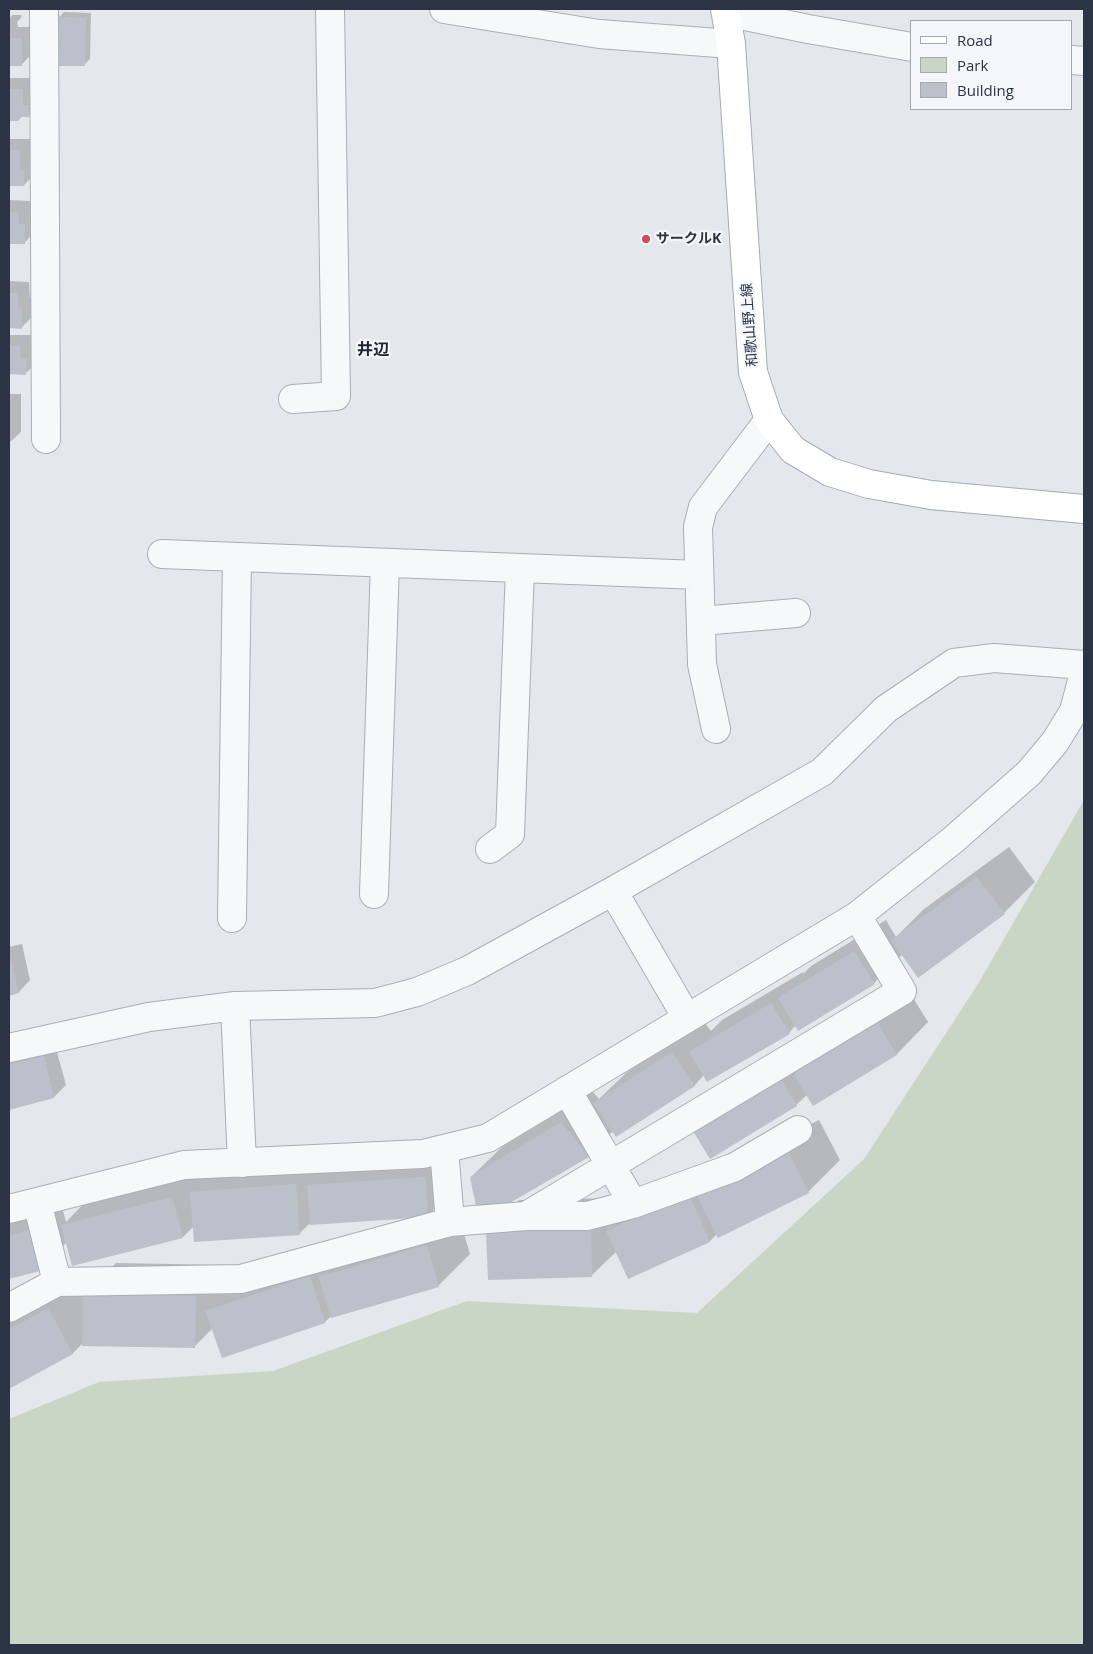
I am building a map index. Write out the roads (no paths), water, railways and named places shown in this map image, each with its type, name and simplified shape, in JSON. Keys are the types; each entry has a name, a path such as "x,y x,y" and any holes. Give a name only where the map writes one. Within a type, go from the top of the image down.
{"main road":[{"name":"和歌山野上線","path":"726,10 731,44 753,372 769,420 793,450 830,472 869,484 931,495 1084,509"}],"street":[{"path":"44,9 46,439"},
{"path":"294,399 336,396 330,9"},
{"path":"444,9 599,34 731,44"},
{"path":"726,10 808,29 910,47"},
{"path":"716,729 702,664 698,527 703,507 769,420"},
{"path":"162,554 699,575"},
{"path":"232,918 237,558"},
{"path":"374,894 385,563"},
{"path":"490,849 510,834 520,568"},
{"path":"701,621 796,613"},
{"path":"9,1048 149,1016 234,1006 375,1002 417,992 467,972 822,772 886,709 954,663 994,658 1084,665"},
{"path":"9,1209 184,1165 423,1154 488,1138 857,916 953,840 1029,773 1055,742 1074,711 1084,673"},
{"path":"613,891 687,1018"},
{"path":"526,1216 902,991 857,916"},
{"path":"234,1006 242,1163"},
{"path":"567,1090 633,1204"},
{"path":"9,1308 56,1282 241,1279 450,1222 526,1216 587,1216 633,1204 735,1167 798,1130"},
{"path":"444,1149 450,1222"},
{"path":"37,1202 56,1282"}],"place":[{"name":"サークルK","path":"646,239"}],"district":[{"name":"井辺","path":"373,350"}]}
